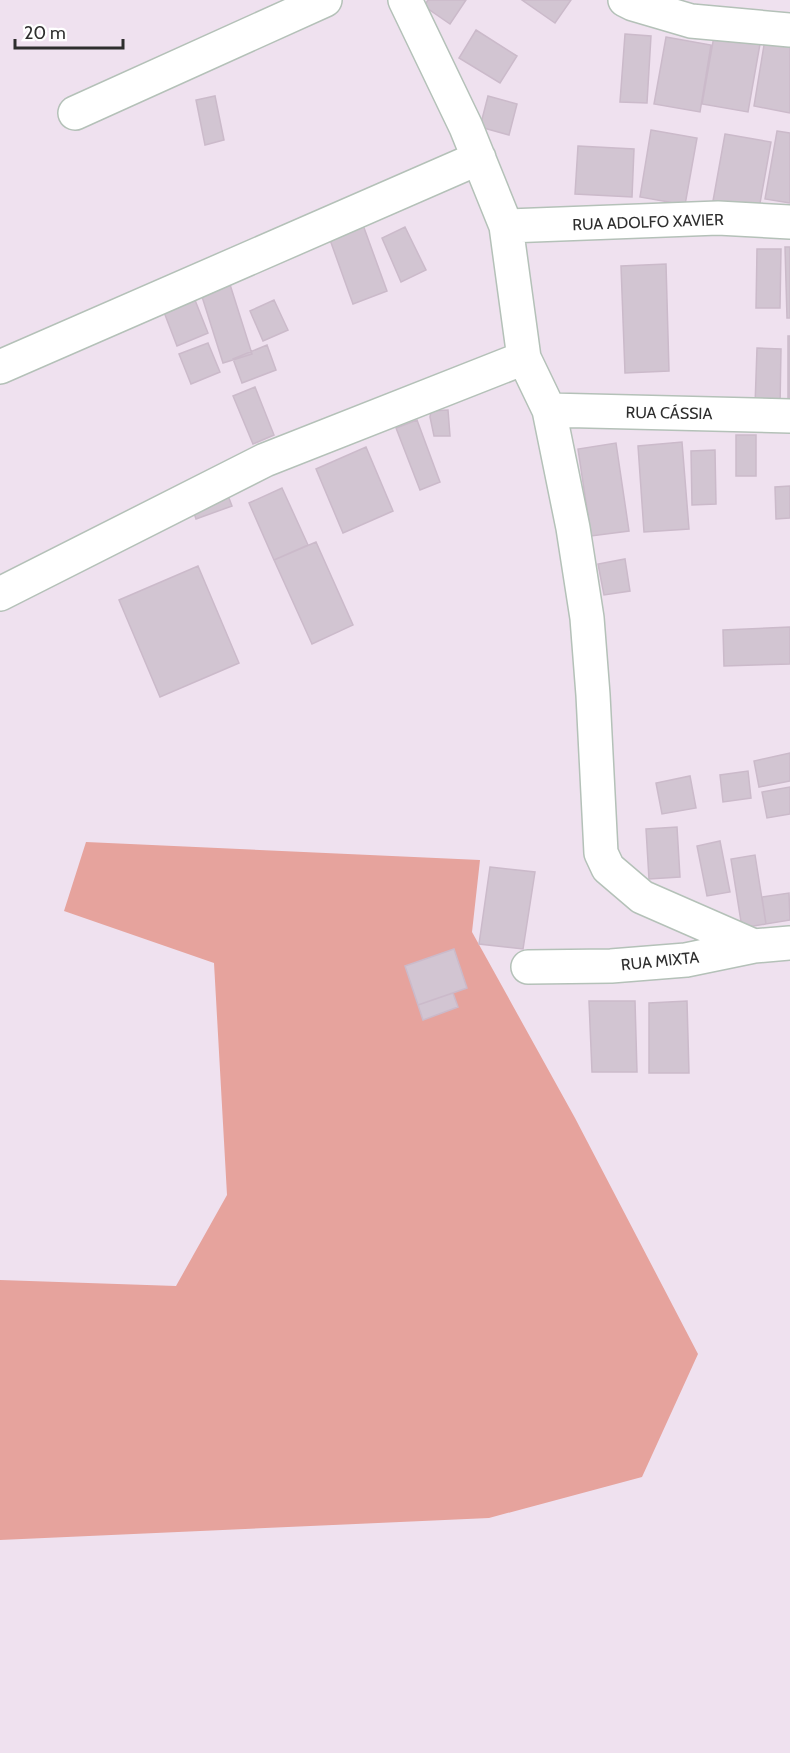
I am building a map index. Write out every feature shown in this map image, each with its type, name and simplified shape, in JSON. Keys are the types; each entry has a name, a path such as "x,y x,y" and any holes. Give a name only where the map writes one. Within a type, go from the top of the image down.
{"street":[{"path":"75,113 325,0"},
{"path":"405,0 466,127 506,226 524,358 549,410 573,528 587,618 602,853 608,868 642,897 754,946"},
{"path":"625,0 691,21 790,30"},
{"path":"0,367 479,158"},
{"name":"RUA ADOLFO XAVIER","path":"506,226 718,218 790,222"},
{"path":"0,594 265,460 524,358"},
{"name":"RUA CÁSSIA","path":"549,410 790,416"},
{"name":"RUA MIXTA","path":"528,966 611,966 686,960 754,946 790,943"}],"shaded area":[{"path":"86,842 480,860 472,932 575,1118 698,1354 642,1477 489,1518 0,1540 0,1280 176,1286 227,1195 214,963 64,911"}],"building":[{"path":"428,0 466,0 450,24 424,6"},
{"path":"522,0 571,0 555,23"},
{"path":"476,30 517,56 500,83 459,58"},
{"path":"625,34 651,36 647,103 620,102"},
{"path":"714,36 760,44 748,112 702,104"},
{"path":"666,37 711,45 700,112 654,104"},
{"path":"765,39 790,43 790,113 754,106"},
{"path":"215,96 224,140 205,145 196,100"},
{"path":"488,96 517,104 509,135 480,127"},
{"path":"651,130 697,138 685,205 640,197"},
{"path":"777,131 790,133 790,203 765,199"},
{"path":"725,134 771,142 759,209 713,201"},
{"path":"578,146 634,149 632,197 575,194"},
{"path":"363,225 387,291 353,304 329,237"},
{"path":"405,227 426,270 401,282 382,238"},
{"path":"785,247 790,247 790,318 787,318"},
{"path":"757,249 781,249 780,308 756,308"},
{"path":"666,264 669,371 625,373 621,266"},
{"path":"227,275 252,354 223,363 198,284"},
{"path":"193,295 208,333 177,346 162,307"},
{"path":"274,300 288,330 263,341 250,311"},
{"path":"788,336 790,336 790,408 788,408"},
{"path":"208,343 220,372 191,384 179,354"},
{"path":"267,345 276,370 242,383 233,359"},
{"path":"757,348 781,349 780,407 755,406"},
{"path":"255,387 274,435 253,444 233,396"},
{"path":"448,410 450,436 434,436 431,411"},
{"path":"417,420 440,482 420,490 396,428"},
{"path":"736,435 756,435 756,476 736,476"},
{"path":"682,442 689,529 644,532 638,446"},
{"path":"616,443 629,531 591,536 578,449"},
{"path":"366,447 393,511 343,533 316,469"},
{"path":"715,450 716,504 692,505 691,451"},
{"path":"224,485 232,506 196,519 189,498"},
{"path":"790,486 790,518 776,519 775,487"},
{"path":"282,488 308,545 274,560 249,503"},
{"path":"316,542 353,625 312,644 274,560"},
{"path":"625,559 630,591 604,595 598,564"},
{"path":"198,566 239,663 160,697 119,600"},
{"path":"790,627 790,664 724,666 723,630"},
{"path":"790,753 790,781 759,787 754,761"},
{"path":"748,771 751,798 723,802 720,775"},
{"path":"690,776 696,808 662,814 656,783"},
{"path":"790,787 790,814 767,818 762,792"},
{"path":"677,827 680,877 649,879 646,829"},
{"path":"720,841 730,892 707,896 697,846"},
{"path":"755,855 766,924 742,928 731,859"},
{"path":"490,867 535,872 523,949 479,944"},
{"path":"789,893 790,920 766,924 762,897"},
{"path":"454,949 467,988 418,1005 405,966"},
{"path":"453,993 458,1007 423,1020 418,1005"},
{"path":"589,1001 635,1001 637,1072 592,1072"},
{"path":"687,1001 689,1073 649,1073 649,1003"}]}
